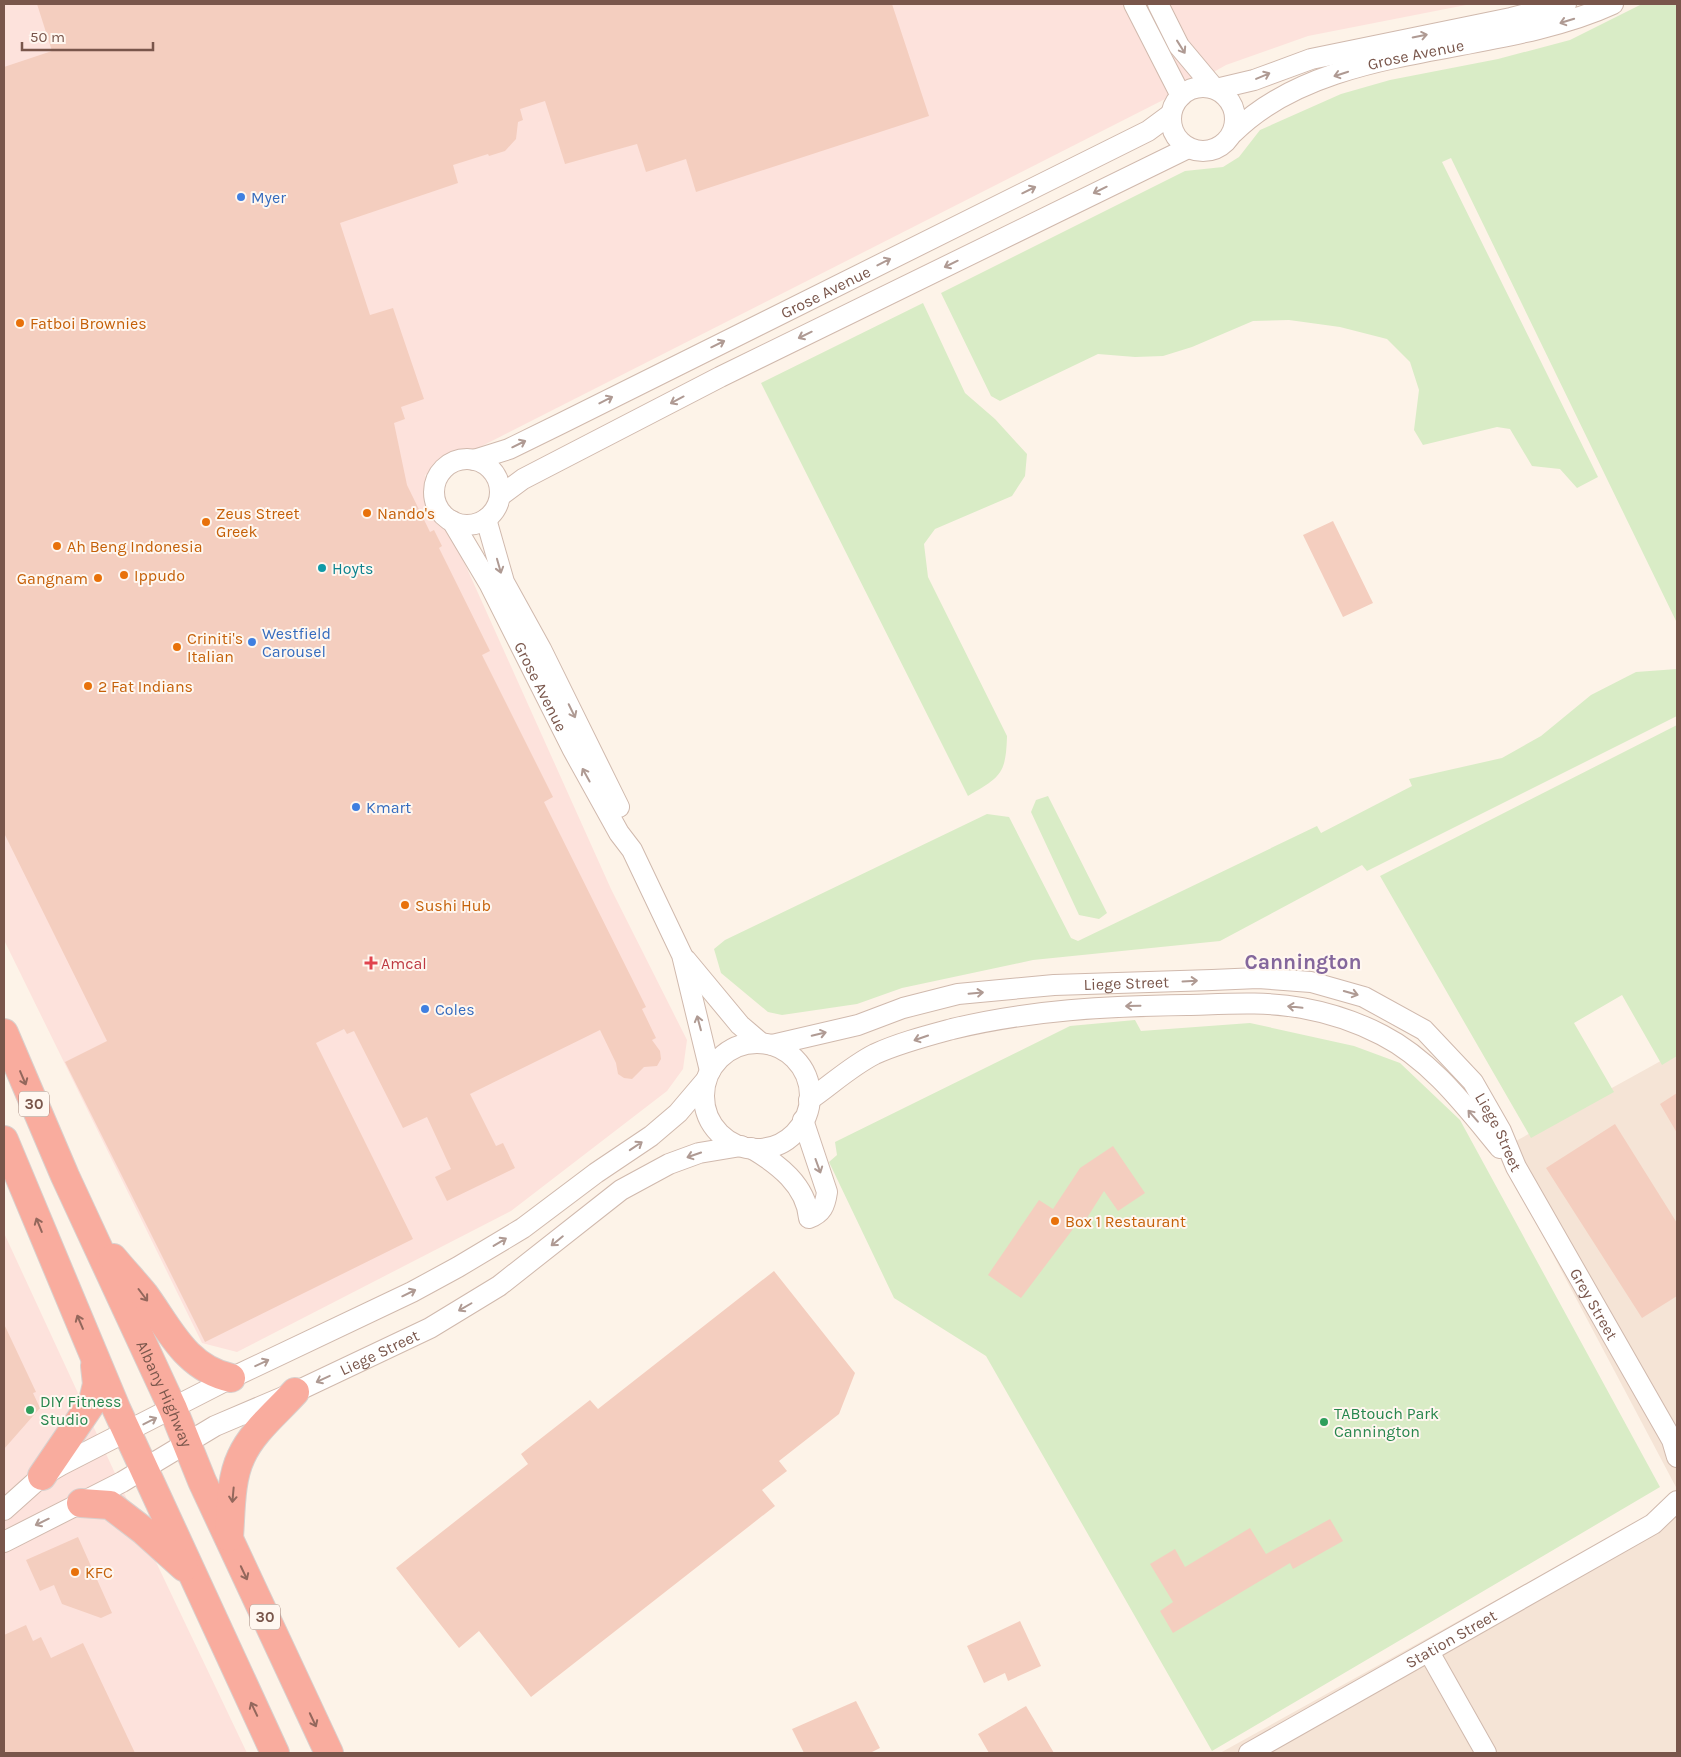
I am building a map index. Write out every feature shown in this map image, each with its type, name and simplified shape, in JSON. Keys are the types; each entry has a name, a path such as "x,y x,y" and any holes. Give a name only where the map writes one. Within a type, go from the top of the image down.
{"highway":[{"name":"Albany Highway","path":"4,1033 90,1230 173,1409 195,1466 329,1753"},
{"path":"4,1140 94,1357 275,1753"},
{"path":"90,1230 144,1294 172,1337 190,1356 214,1374 231,1378"},
{"path":"42,1476 93,1401 97,1384 94,1357"},
{"path":"229,1540 233,1487 240,1457 251,1440 295,1392"},
{"path":"81,1503 110,1505 144,1531 191,1572"}],"street":[{"path":"1134,4 1181,96"},
{"path":"1158,4 1179,46 1215,89 1230,101 1235,111 1236,122 1233,133 1222,146 1205,152 1188,148 1174,134 1171,114 1181,96 1199,87 1215,89"},
{"name":"Grose Avenue","path":"1215,89 1254,80 1311,59 1511,18 1566,4"},
{"name":"Grose Avenue","path":"1233,133 1265,105 1316,82 1371,64 1517,35 1587,15 1612,4"},
{"name":"Grose Avenue","path":"474,460 509,449 1148,132 1171,114"},
{"name":"Grose Avenue","path":"500,496 523,479 720,377 1188,148"},
{"path":"982,214 995,242"},
{"path":"474,460 485,465 494,473 499,484 500,496 493,513 486,520 475,524 463,525 452,521 442,513 436,502 434,490 438,478 445,468 456,462 474,460"},
{"name":"Grose Avenue","path":"486,520 504,582 541,650 630,829 632,850"},
{"name":"Grose Avenue","path":"452,521 490,585 572,750 619,834 632,850 682,955 708,1076"},
{"name":"Grose Avenue","path":"682,955 734,1018 766,1044"},
{"name":"Liege Street","path":"766,1044 858,1025 903,1008 958,994 1054,985 1258,978 1311,982 1364,996 1424,1030 1473,1082 1501,1131 1516,1167"},
{"name":"Liege Street","path":"809,1100 842,1075 876,1054 927,1036 985,1021 1049,1011 1115,1006 1250,1004 1301,1008 1349,1020 1383,1035 1415,1055 1455,1095 1516,1167"},
{"path":"4,1510 42,1476 231,1378 412,1292 523,1228 596,1173 651,1136 678,1113 708,1076 715,1062 731,1049 743,1044 766,1044 790,1054 803,1070 807,1080 809,1100 798,1129 782,1142 767,1147 746,1147"},
{"path":"708,1076 704,1101 710,1120 723,1136 770,1159 799,1187 808,1209 809,1218 823,1210 827,1192 803,1120"},
{"name":"Liege Street","path":"4,1542 144,1469 215,1426 402,1343 499,1286 621,1190 668,1164 699,1153 746,1147"},
{"name":"Grey Street","path":"1516,1167 1676,1447"},
{"name":"Station Street","path":"1249,1753 1653,1524 1677,1501"},
{"name":"Station Street","path":"1653,1524 1677,1521"},
{"path":"1429,1652 1486,1753"}],"shaded area":[{"name":"Westfield Carousel","path":"4,4 1471,4 1308,36 1226,65 1171,96 425,475 611,889 687,1040 683,1069 667,1091 511,1211 237,1352 202,1343 4,940"},
{"path":"1677,1052 1677,1489 1498,1151"},
{"path":"4,1233 156,1562 247,1753 4,1753"},
{"path":"1677,1500 1677,1753 1220,1753"}],"green space":[{"path":"1642,4 1677,4 1677,623 1451,158 1442,162 1598,477 1577,488 1560,469 1532,466 1510,429 1497,427 1423,445 1414,430 1419,390 1410,362 1387,339 1340,327 1289,320 1253,321 1192,347 1163,356 1135,357 1098,354 1000,401 991,396 941,293 1185,171 1223,167 1239,157 1260,130 1341,94 1390,80 1498,59 1570,40"},
{"path":"923,303 965,393 995,419 1027,454 1025,476 1012,496 935,529 924,544 928,577 1007,736 1005,759 999,774 968,796 761,383"},
{"path":"1677,669 1677,716 1367,871 1362,865 1220,941 1033,960 902,988 857,1004 782,1015 768,1012 721,973 714,949 725,940 987,814 1009,817 1071,938 1078,941 1317,826 1321,833 1412,786 1409,779 1502,758 1541,736 1591,695 1636,672"},
{"path":"1677,725 1677,1056 1662,1065 1622,995 1574,1023 1614,1092 1531,1138 1380,876"},
{"path":"1048,796 1107,913 1099,919 1079,915 1031,812 1036,800"},
{"name":"TABtouch Park Cannington","path":"1135,1020 1141,1031 1250,1023 1354,1046 1400,1063 1460,1120 1660,1487 1212,1751 986,1356 894,1298 829,1162 837,1155 835,1142 1070,1026"}],"building":[{"name":"Westfield Carousel","path":"37,4 892,4 929,116 696,192 686,159 646,172 637,144 565,164 545,101 520,109 523,120 518,122 516,139 505,151 489,156 488,154 453,165 458,183 340,223 370,315 393,308 424,399 401,407 405,419 394,423 407,485 430,532 434,530 442,546 439,548 490,651 482,655 553,797 544,802 646,1007 642,1009 656,1038 652,1040 660,1051 661,1059 657,1066 644,1067 632,1079 624,1078 618,1074 616,1063 600,1030 470,1094 496,1146 503,1143 515,1168 447,1201 435,1177 451,1169 427,1117 403,1128 354,1031 347,1034 344,1029 316,1043 413,1239 205,1342 65,1062 107,1041 4,833 4,67 52,51"},
{"path":"1333,521 1373,603 1343,617 1303,535"},
{"path":"1677,1093 1677,1133 1660,1104"},
{"path":"1615,1124 1677,1223 1677,1296 1642,1318 1546,1168"},
{"name":"Box 1 Restaurant","path":"1113,1146 1145,1193 1118,1211 1104,1191 1080,1229 1076,1225 1021,1298 988,1275 1039,1200 1053,1209 1080,1168"},
{"path":"774,1271 855,1373 839,1414 779,1461 787,1471 762,1490 775,1506 531,1697 479,1631 459,1648 396,1568 528,1464 521,1454 590,1400 598,1409"},
{"path":"4,1324 36,1392 33,1393 40,1408 4,1449"},
{"path":"1330,1519 1343,1541 1293,1569 1290,1563 1173,1633 1160,1611 1173,1602 1150,1564 1175,1549 1185,1567 1250,1528 1266,1554"},
{"path":"78,1537 112,1613 101,1618 62,1604 54,1585 40,1591 26,1560"},
{"path":"1020,1621 1041,1666 1008,1681 1005,1673 984,1683 967,1646"},
{"path":"26,1625 33,1641 41,1637 51,1658 83,1643 135,1753 4,1753 4,1635"},
{"path":"856,1701 880,1748 870,1753 804,1753 792,1729"},
{"path":"1026,1706 1054,1753 989,1753 978,1734"}],"place":[{"name":"Myer","path":"241,197"},
{"name":"Fatboi Brownies","path":"20,323"},
{"name":"Nando's","path":"367,513"},
{"name":"Zeus Street Greek","path":"206,522"},
{"name":"Ah Beng Indonesia","path":"57,546"},
{"name":"Hoyts","path":"322,568"},
{"name":"Ippudo","path":"124,575"},
{"name":"Gangnam","path":"98,578"},
{"name":"Westfield Carousel","path":"252,642"},
{"name":"Criniti's Italian","path":"177,647"},
{"name":"2 Fat Indians","path":"88,686"},
{"name":"Kmart","path":"356,807"},
{"name":"Sushi Hub","path":"405,905"},
{"name":"Amcal","path":"371,963"},
{"name":"Coles","path":"425,1009"},
{"name":"Box 1 Restaurant","path":"1055,1221"},
{"name":"DIY Fitness Studio","path":"30,1410"},
{"name":"TABtouch Park Cannington","path":"1324,1422"},
{"name":"KFC","path":"75,1572"}],"district":[{"name":"Cannington","path":"1303,962"}]}
